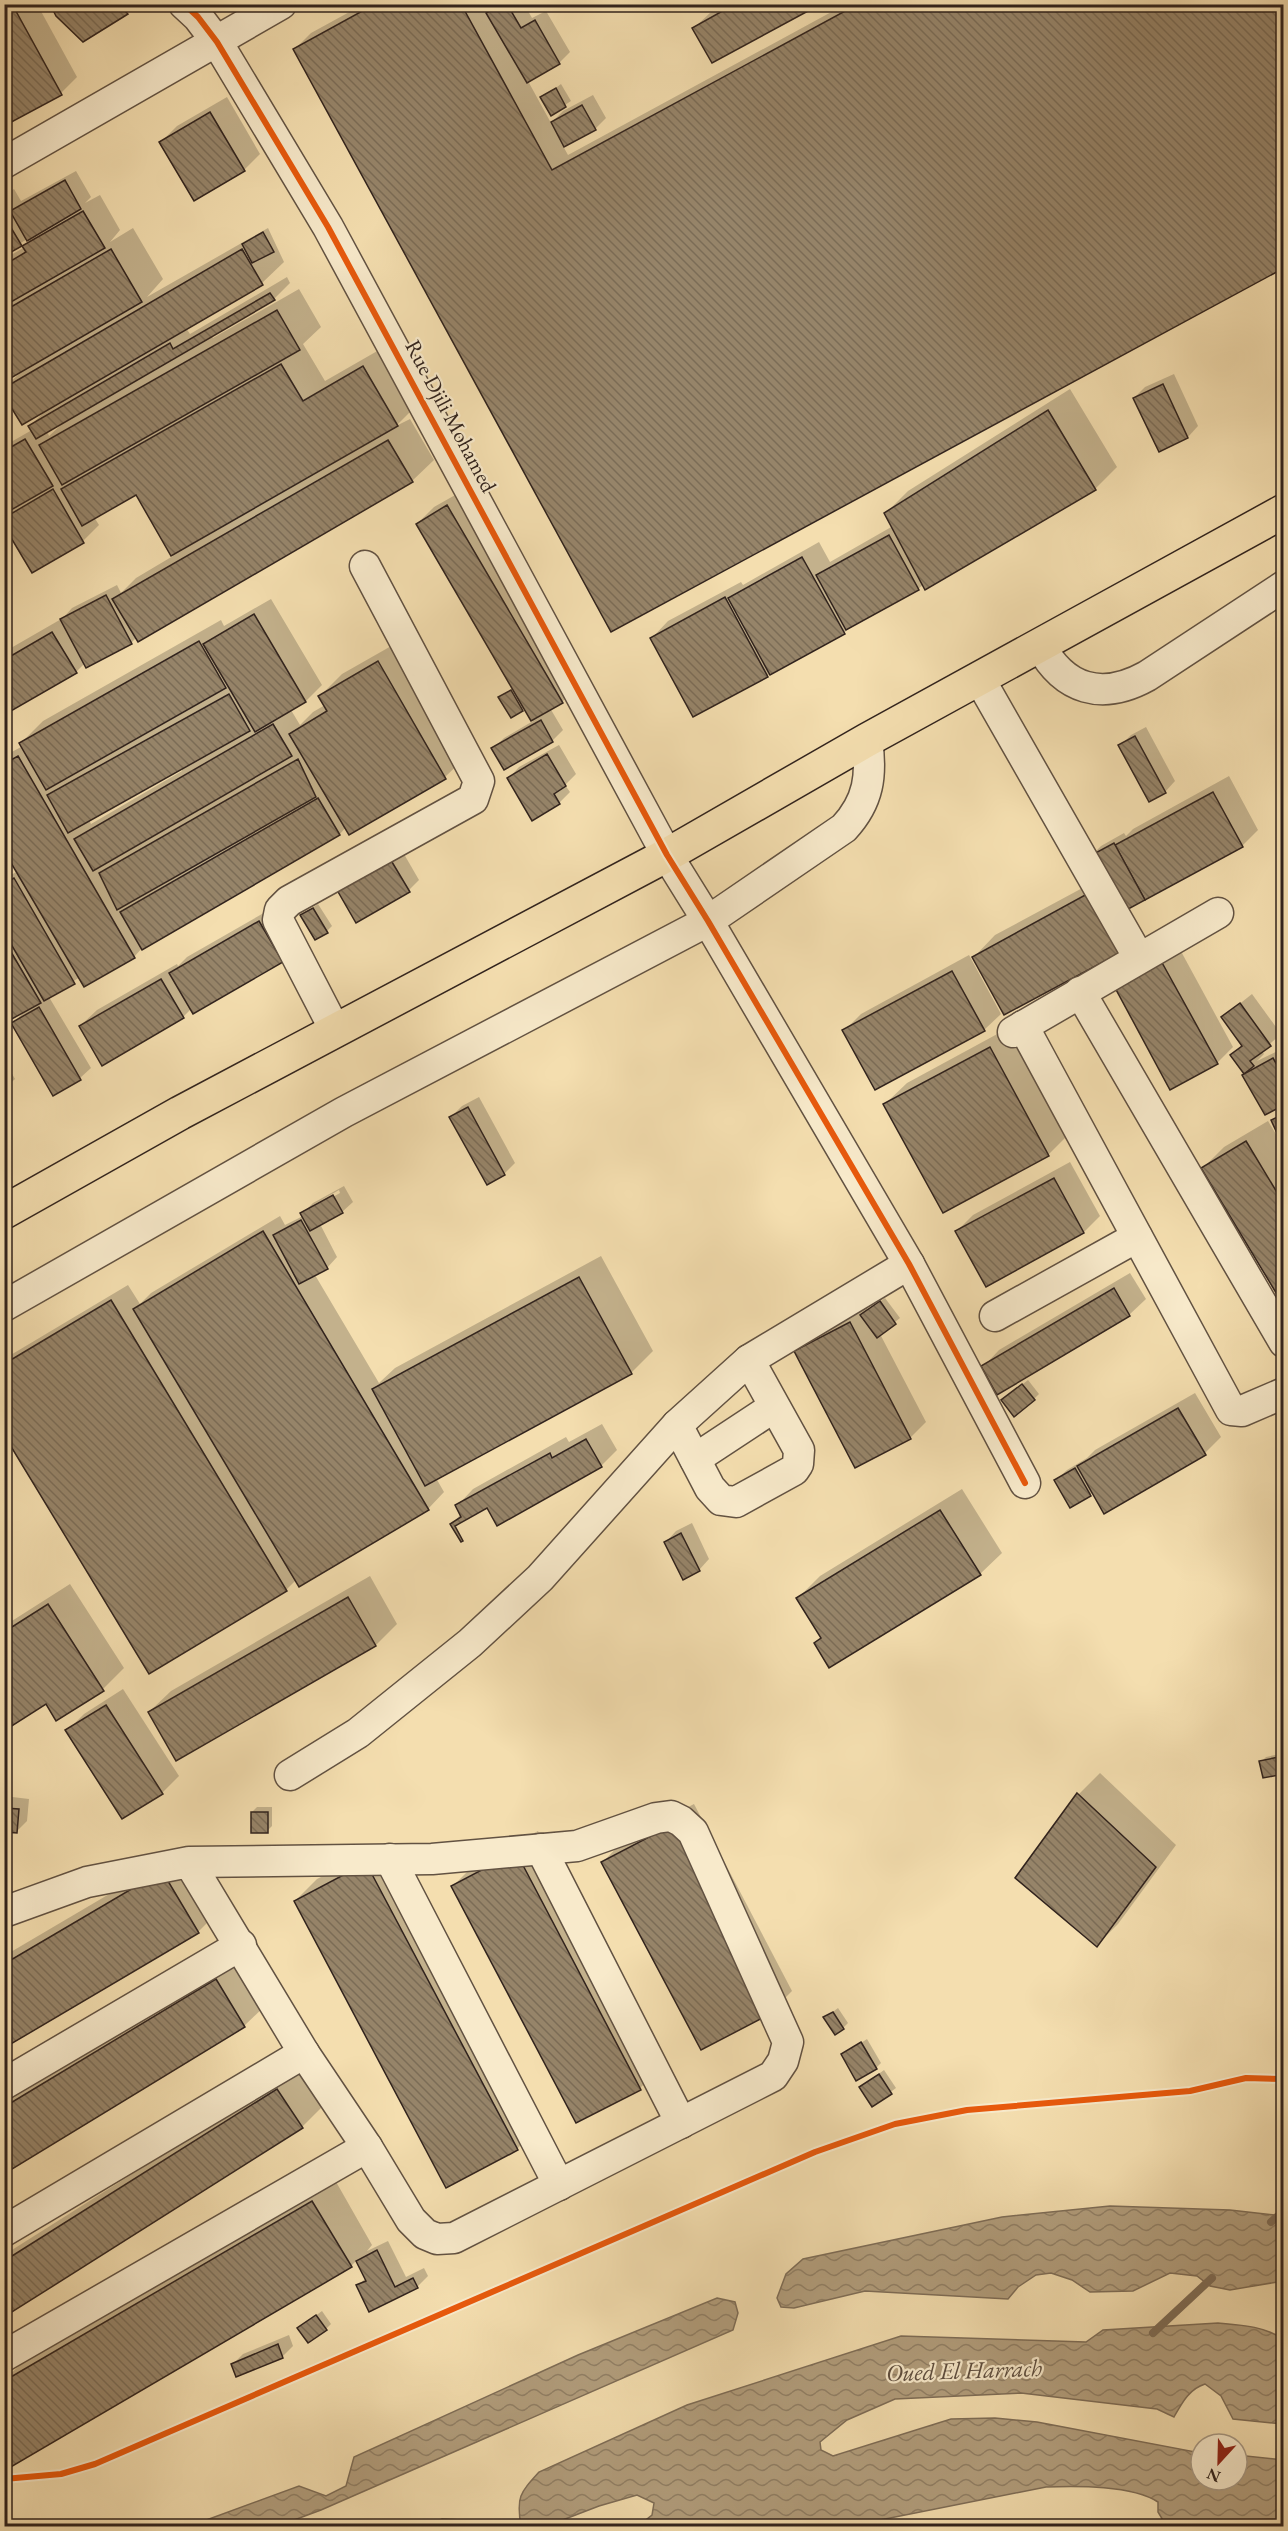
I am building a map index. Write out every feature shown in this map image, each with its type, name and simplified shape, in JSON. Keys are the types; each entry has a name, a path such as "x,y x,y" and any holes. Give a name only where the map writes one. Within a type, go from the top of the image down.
{"main road":[{"path":"4,1212 180,1113 667,855 867,740 1284,511"}],"street":[{"name":"Rue Djili Mohamed","path":"184,4 198,17 217,42 328,226 667,855 909,1264 1025,1483"},
{"path":"4,163 282,4"},
{"path":"335,1030 278,920 280,910 289,901 473,799 479,781 365,566"},
{"path":"1040,645 1049,661 1061,674 1077,684 1095,689 1122,687 1147,676 1284,586"},
{"path":"979,678 1139,958"},
{"path":"4,1306 344,1113 708,921 844,828 854,817 865,798 870,776 867,740"},
{"path":"1218,913 1018,1029 1137,1237 1231,1410 1242,1411 1284,1393"},
{"path":"1080,992 1284,1342"},
{"path":"995,1316 1137,1237"},
{"path":"290,1775 358,1733 470,1643 540,1578 678,1425 749,1360 909,1264"},
{"path":"678,1425 715,1495 729,1502 744,1498 794,1470 798,1464 799,1450 749,1360"},
{"path":"695,1459 774,1407"},
{"path":"4,1912 87,1882 189,1862 432,1859 577,1846 656,1818 670,1816 681,1821 693,1832 788,2042 783,2061 774,2076 454,2238 437,2239 425,2234 411,2220 367,2147 304,2053 189,1862"},
{"path":"541,1849 681,2123"},
{"path":"390,1859 559,2185"},
{"path":"4,2084 241,1945"},
{"path":"4,2231 304,2053"},
{"path":"4,2356 367,2147"}],"water":[{"path":"1110,2206 1230,2210 1283,2216 1283,2281 1230,2290 1210,2286 1197,2276 1170,2273 1133,2291 1090,2292 1072,2280 1051,2273 1036,2275 1018,2287 1008,2299 865,2291 794,2308 781,2307 777,2298 786,2274 803,2259 1002,2217"},
{"path":"717,2298 735,2302 738,2313 733,2330 321,2510 278,2526 190,2526 299,2486 326,2496 346,2486 354,2457 578,2355"},
{"name":"Oued El Harrach","path":"1218,2323 1260,2329 1276,2335 1283,2339 1283,2424 1233,2419 1221,2396 1205,2384 1190,2393 1174,2417 1157,2409 1021,2393 895,2399 847,2420 820,2442 821,2450 833,2456 951,2419 995,2418 1037,2422 1189,2451 1189,2492 1249,2492 1249,2456 1283,2460 1283,2519 1164,2522 1158,2512 1158,2502 1134,2492 1088,2487 1046,2487 850,2526 638,2526 652,2515 654,2503 637,2495 599,2506 547,2526 521,2526 519,2502 521,2496 539,2472 687,2405 901,2336 1086,2342 1103,2330"},
{"path":"442,2519 463,2520 468,2526 425,2526"}],"building":[{"path":"4,4 12,4 62,95 4,126"},
{"path":"50,4 118,4 128,14 83,42 56,16"},
{"path":"375,4 461,4 552,170 858,4 1284,4 1284,268 611,632 293,49"},
{"path":"501,4 507,4 521,28 535,20 560,64 527,83 486,13"},
{"path":"735,4 821,4 712,63 692,28"},
{"path":"556,88 566,107 551,116 540,97"},
{"path":"582,105 596,130 564,147 551,122"},
{"path":"210,112 245,171 194,201 159,142"},
{"path":"65,180 81,209 27,241 10,211"},
{"path":"83,211 105,248 4,306 4,265 26,252 22,246"},
{"path":"4,216 22,246 4,256"},
{"path":"263,232 274,252 252,263 242,244"},
{"path":"111,249 142,302 4,382 4,311"},
{"path":"242,249 263,285 22,425 4,396 4,388"},
{"path":"270,293 275,300 36,439 28,426 170,343 173,349"},
{"path":"277,310 300,350 62,485 39,445"},
{"path":"281,364 303,401 363,366 398,426 171,556 136,495 82,526 61,489"},
{"path":"1163,384 1188,438 1159,452 1133,398"},
{"path":"1048,410 1096,490 925,590 884,513"},
{"path":"25,439 53,486 4,514 4,451"},
{"path":"388,440 413,482 138,642 112,599"},
{"path":"53,489 84,543 32,573 4,526 4,518"},
{"path":"447,505 563,703 531,721 416,524"},
{"path":"889,535 919,590 846,630 816,575"},
{"path":"802,557 845,634 770,675 728,598"},
{"path":"106,595 132,644 86,668 60,619"},
{"path":"725,597 768,677 693,717 650,638"},
{"path":"254,614 306,702 255,732 203,644"},
{"path":"52,632 77,673 4,715 4,660"},
{"path":"199,641 226,688 46,790 19,743"},
{"path":"378,661 446,779 349,835 289,734 327,711 318,696"},
{"path":"511,690 523,711 511,718 498,697"},
{"path":"229,694 250,731 68,833 47,795"},
{"path":"541,720 553,742 504,770 491,748"},
{"path":"273,724 292,756 93,871 74,839"},
{"path":"1135,736 1166,793 1149,802 1118,745"},
{"path":"547,754 566,786 554,794 560,804 532,821 507,778"},
{"path":"18,756 135,958 84,987 4,851 4,764"},
{"path":"298,759 316,797 117,910 99,873"},
{"path":"1213,792 1243,847 1145,900 1115,845"},
{"path":"318,798 340,835 142,950 120,912"},
{"path":"1114,843 1145,900 1119,914 1088,857"},
{"path":"386,852 410,892 356,923 333,883"},
{"path":"14,878 75,984 44,1001 4,932 9,929 4,921 4,884"},
{"path":"1087,894 1120,953 1004,1015 972,957"},
{"path":"313,908 328,933 315,940 300,915"},
{"path":"259,921 283,962 193,1014 169,973"},
{"path":"4,940 41,1003 8,1021 4,1015"},
{"path":"1160,959 1218,1064 1170,1090 1113,984"},
{"path":"952,971 985,1031 875,1090 842,1030"},
{"path":"161,979 184,1018 102,1066 79,1026"},
{"path":"1240,1003 1271,1046 1250,1061 1254,1066 1244,1074 1230,1055 1242,1046 1221,1017"},
{"path":"39,1007 81,1080 53,1096 11,1023"},
{"path":"990,1047 1049,1156 943,1213 883,1104"},
{"path":"1273,1058 1284,1077 1284,1105 1265,1115 1242,1075"},
{"path":"468,1107 505,1175 487,1185 449,1117"},
{"path":"1284,1114 1284,1143 1282,1144 1271,1120"},
{"path":"1246,1141 1284,1204 1284,1306 1201,1168"},
{"path":"1054,1178 1084,1233 986,1287 955,1231"},
{"path":"333,1195 343,1213 310,1231 300,1213"},
{"path":"301,1220 328,1269 299,1284 273,1235"},
{"path":"263,1231 429,1510 299,1587 133,1309"},
{"path":"579,1277 632,1374 425,1486 372,1389"},
{"path":"1114,1288 1130,1316 997,1395 981,1366"},
{"path":"111,1300 287,1591 149,1674 4,1435 4,1364"},
{"path":"880,1301 896,1324 877,1338 860,1315"},
{"path":"850,1322 911,1439 855,1468 794,1351"},
{"path":"1022,1384 1035,1400 1014,1417 1001,1400"},
{"path":"1178,1408 1206,1455 1104,1514 1077,1466"},
{"path":"586,1439 602,1467 497,1526 487,1508 455,1526 463,1541 461,1542 450,1524 461,1517 455,1505 550,1453 552,1458"},
{"path":"1075,1468 1091,1496 1070,1508 1054,1480"},
{"path":"940,1510 981,1575 829,1668 814,1643 821,1638 796,1598"},
{"path":"681,1533 700,1571 683,1580 664,1542"},
{"path":"348,1597 376,1646 176,1761 148,1712"},
{"path":"48,1604 104,1691 56,1721 46,1704 4,1731 4,1632"},
{"path":"106,1705 163,1794 122,1819 65,1730"},
{"path":"1284,1756 1284,1774 1263,1778 1259,1761"},
{"path":"1077,1793 1156,1867 1097,1947 1015,1878"},
{"path":"4,1808 19,1809 17,1833 4,1832"},
{"path":"251,1812 268,1812 268,1833 251,1833"},
{"path":"672,1825 772,2013 701,2050 601,1862"},
{"path":"516,1852 641,2090 576,2123 451,1886"},
{"path":"366,1863 518,2150 446,2188 294,1901"},
{"path":"162,1871 199,1933 4,2048 4,1964"},
{"path":"216,1979 245,2027 4,2174 4,2107"},
{"path":"833,2012 844,2029 835,2035 823,2017"},
{"path":"861,2042 877,2069 856,2081 841,2054"},
{"path":"879,2074 892,2094 872,2107 859,2087"},
{"path":"277,2089 303,2128 4,2317 4,2261"},
{"path":"312,2201 352,2267 4,2471 4,2381"},
{"path":"377,2250 395,2287 413,2278 418,2288 369,2312 356,2285 366,2281 356,2261"},
{"path":"316,2315 327,2330 308,2343 297,2328"},
{"path":"278,2344 283,2358 236,2377 231,2364"}],"waterway":[{"path":"1271,2222 1284,2211"},
{"path":"1153,2333 1212,2278"}],"cycle path":[{"path":"184,4 198,17 217,42 328,227 667,855 909,1264 1025,1483"},
{"path":"4,2479 61,2474 95,2464 815,2152 895,2124 967,2110 1190,2091 1246,2078 1284,2079"}]}
